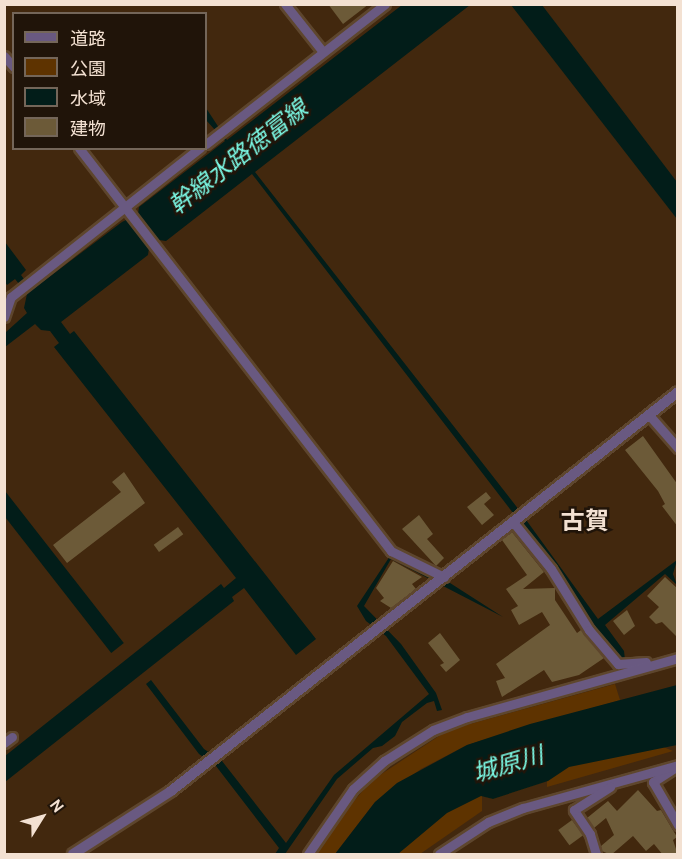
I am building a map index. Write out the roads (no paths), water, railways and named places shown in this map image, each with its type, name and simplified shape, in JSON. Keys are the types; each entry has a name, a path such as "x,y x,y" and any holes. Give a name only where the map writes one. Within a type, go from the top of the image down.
{"street":[{"path":"285,4 323,52"},
{"path":"207,143 385,4"},
{"path":"81,150 391,551 440,579"},
{"path":"4,317 11,297 128,211 198,150"},
{"path":"73,855 207,763 678,392"},
{"path":"649,415 678,448"},
{"path":"515,520 551,569 589,630 618,664 673,659"},
{"path":"308,855 352,789 384,761 433,730 478,714 673,659"},
{"path":"439,855 506,815 678,766"},
{"path":"678,766 653,782 678,825"},
{"path":"596,855 590,834 574,810 613,784"}],"water":[{"name":"幹線水路徳富線","path":"402,5 470,5 255,172 516,506 598,619 677,560 673,574 677,585 665,574 605,625 624,651 625,660 619,660 594,629 560,574 252,174 166,241 159,240 149,248 148,255 61,322 70,334 74,331 316,639 296,655 244,588 232,597 234,601 5,782 5,756 221,584 224,588 236,578 54,347 59,343 50,331 41,330 35,324 5,347 5,333 27,313 24,308 27,294 15,279 7,285 5,282 5,242 26,270 21,275 32,290 122,222 138,214 139,207 225,141 207,121 207,110 227,140"},
{"path":"511,5 542,5 677,182 677,219"},
{"path":"5,491 124,643 111,653 4,516"},
{"path":"390,556 450,583 503,617 391,559 364,606 401,644 436,693 442,710 437,711 434,701 427,703 402,722 395,736 382,746 373,748 337,779 285,854 275,854 279,848 216,766 199,754 146,684 151,680 204,749 222,761 286,843 334,775 429,694 386,636 366,621 357,606"},
{"name":"城原川","path":"677,685 677,745 569,767 548,781 493,799 481,796 447,813 398,854 335,854 375,802 397,783 467,745 530,724"}],"district":[{"name":"古賀","path":"585,521"}]}
